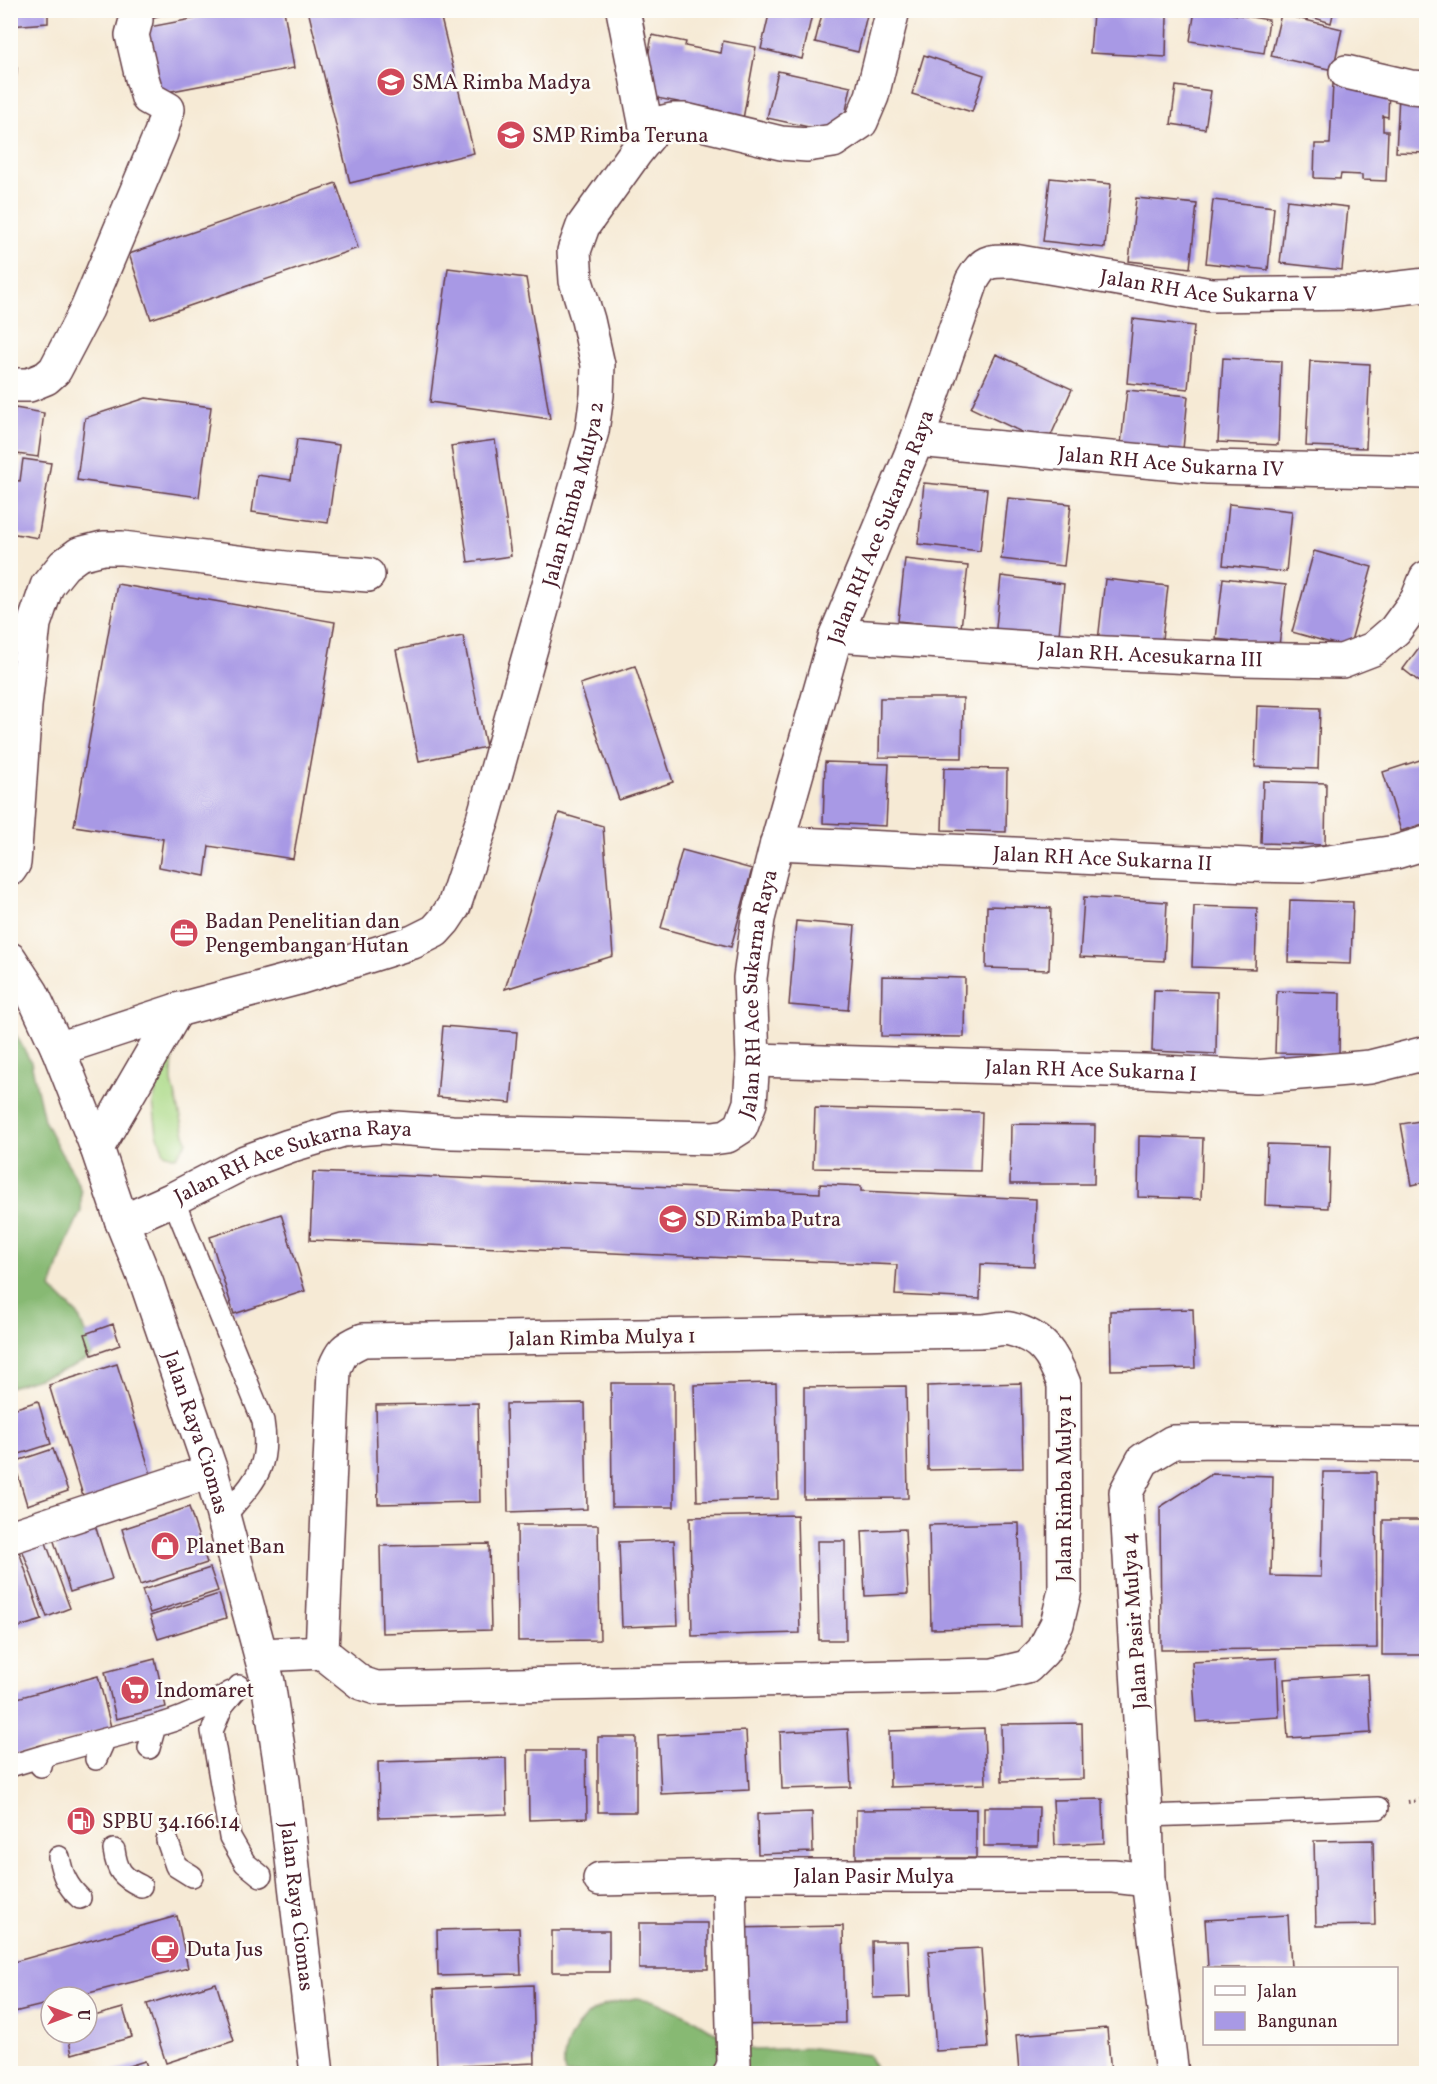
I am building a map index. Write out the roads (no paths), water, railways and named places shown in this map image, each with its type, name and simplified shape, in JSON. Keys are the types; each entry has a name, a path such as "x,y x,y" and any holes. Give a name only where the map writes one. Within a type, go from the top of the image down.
{"street":[{"path":"10,386 29,385 46,378 55,370 87,309 161,133 168,110 148,98 132,35 136,20 135,10"},
{"path":"623,10 648,137"},
{"name":"Jalan Rimba Mulya 2","path":"58,1049 177,1010 298,978 413,942 435,931 454,906 486,807 592,430 598,365 576,281 574,251 583,226 659,123 685,120 781,143 807,145 833,141 861,122 872,96 893,10"},
{"path":"1346,72 1411,87 1426,88"},
{"name":"Jalan RH Ace Sukarna V","path":"993,261 1014,261 1211,295 1357,293 1426,285"},
{"name":"Jalan RH Ace Sukarna Raya","path":"122,1222 245,1162 343,1130 381,1127 452,1132 713,1138 727,1136 741,1127 750,1104 753,1060 750,978 758,919 836,634 916,440 972,281 980,268 993,261"},
{"name":"Jalan RH Ace Sukarna IV","path":"916,440 1208,467 1426,472"},
{"path":"10,869 14,862 25,706 34,624 47,586 64,565 79,554 103,548 122,548 294,569 368,575"},
{"name":"Jalan RH. Acesukarna III","path":"836,634 1116,654 1342,661 1373,649 1395,630 1417,600 1426,578"},
{"name":"Jalan RH Ace Sukarna II","path":"777,843 1301,866 1396,852 1426,843"},
{"name":"Jalan Raya Ciomas","path":"10,959 32,993 58,1049 97,1148 122,1222 147,1284 211,1471 224,1517 256,1674 283,1781 317,2073"},
{"path":"97,1148 177,1010"},
{"name":"Jalan RH Ace Sukarna I","path":"753,1060 1144,1071 1255,1077 1370,1066 1426,1053"},
{"name":"Jalan Rimba Mulya 1","path":"1008,1329 1038,1341 1055,1360 1064,1384 1065,1590 1057,1624 1043,1651 1028,1667 993,1675 376,1688 361,1683 322,1652 334,1370 340,1353 363,1340 969,1332 1008,1329"},
{"name":"Jalan Pasir Mulya 4","path":"1172,2073 1148,1880 1126,1492 1143,1460 1173,1442 1426,1444"},
{"path":"10,1537 211,1471"},
{"path":"256,1674 322,1652"},
{"path":"729,1876 734,2064 730,2073"},
{"name":"Jalan Pasir Mulya","path":"600,1879 729,1876 1113,1876 1148,1880"}],"lane":[{"path":"173,1199 263,1421 266,1442 263,1462 257,1477 224,1517"},
{"path":"10,1766 42,1761 105,1739 177,1720 205,1708 256,1674"},
{"path":"256,1674 223,1705 212,1731 230,1837 245,1863 261,1876"},
{"path":"149,1748 155,1726"},
{"path":"96,1759 105,1739"},
{"path":"1146,1816 1378,1808"},
{"path":"167,1840 176,1866 192,1876"},
{"path":"114,1850 118,1868 124,1878 141,1886"},
{"path":"59,1857 62,1873 69,1888 80,1898"}],"place":[{"name":"SMA Rimba Madya","path":"391,82"},
{"name":"SMP Rimba Teruna","path":"511,135"},
{"name":"Badan Penelitian dan Pengembangan Hutan","path":"184,933"},
{"name":"SD Rimba Putra","path":"673,1219"},
{"name":"Planet Ban","path":"165,1546"},
{"name":"Indomaret","path":"135,1690"},
{"name":"SPBU 34.166.14","path":"81,1821"},
{"name":"Duta Jus","path":"165,1949"}]}
